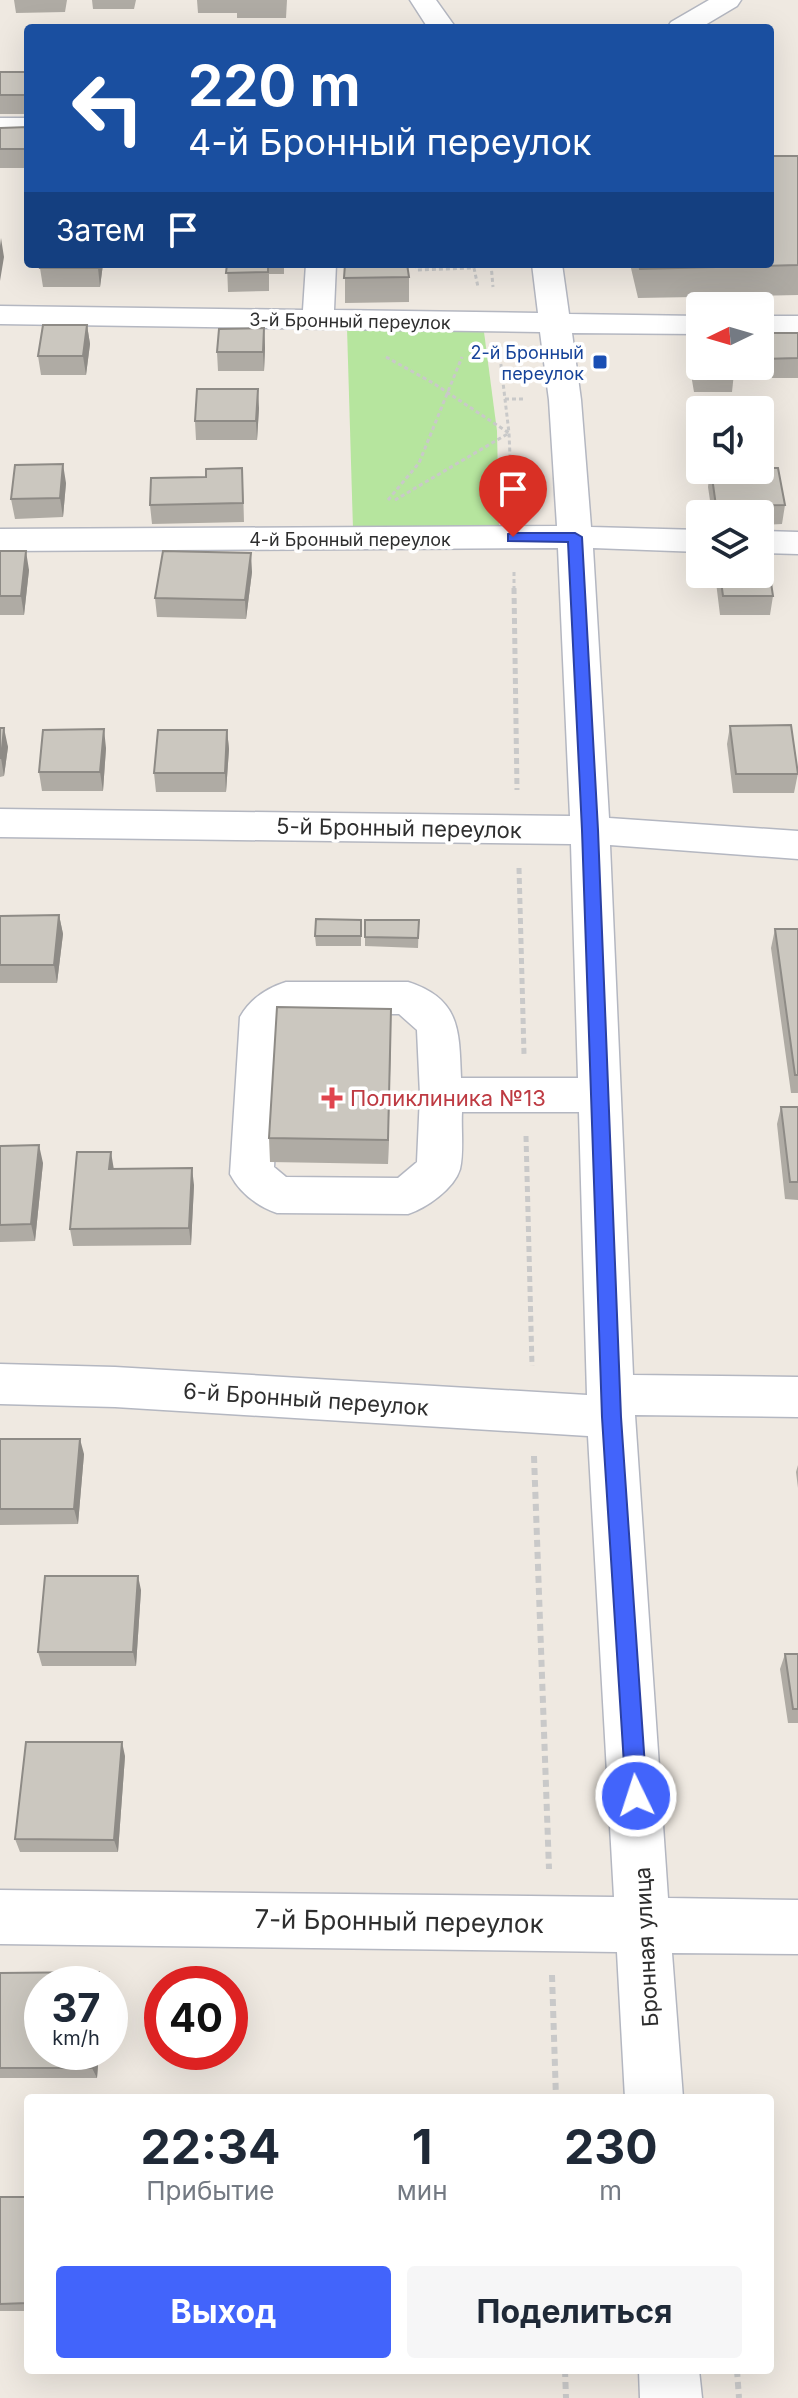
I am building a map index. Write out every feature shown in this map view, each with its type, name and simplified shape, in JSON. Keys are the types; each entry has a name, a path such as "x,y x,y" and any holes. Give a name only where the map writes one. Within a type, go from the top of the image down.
{"street":[{"path":"423,0 439,24"},
{"path":"688,24 728,0"},
{"path":"0,127 24,127"},
{"path":"318,321 321,268"},
{"name":"Бронная улица","path":"548,268 565,400 575,537 590,830 611,1406 654,2094"},
{"name":"3-й Бронный переулок","path":"0,315 686,325"},
{"path":"774,325 798,325"},
{"name":"4-й Бронный переулок","path":"0,540 575,537 686,541"},
{"path":"774,542 798,543"},
{"name":"5-й Бронный переулок","path":"0,823 590,830 798,845"},
{"path":"286,998 408,998 438,1024 441,1095 438,1169 408,1196 277,1195 252,1174 261,1017 286,998"},
{"path":"441,1095 600,1095"},
{"name":"6-й Бронный переулок","path":"0,1384 115,1387 533,1413 798,1397"},
{"name":"7-й Бронный переулок","path":"0,1917 798,1927"},
{"path":"669,2374 671,2398"}],"path":[{"path":"417,268 474,268 509,433 533,1413 556,2094"},
{"path":"491,268 486,324 446,394 419,463 382,508 509,433"},
{"path":"381,355 423,375 446,394 509,433"},
{"path":"565,2374 566,2398"},
{"path":"737,2374 739,2398"}],"green space":[{"path":"347,328 484,332 497,431 499,526 353,529"}],"building":[{"path":"0,72 24,72 24,95 0,95"},
{"path":"24,127 24,149 0,149 0,128"},
{"path":"774,156 798,156 798,265 774,266"},
{"path":"227,268 268,268 268,272 226,273"},
{"path":"345,268 408,268 409,277 344,278"},
{"path":"43,325 87,325 83,356 38,356"},
{"path":"264,328 263,352 217,352 219,329"},
{"path":"774,333 798,333 798,358 774,359"},
{"path":"197,389 258,389 256,421 195,421"},
{"path":"63,464 60,498 11,499 15,465"},
{"path":"242,468 243,503 150,505 151,478 206,477 206,469"},
{"path":"774,468 778,468 785,505 774,505 774,500 715,500 713,484 774,484"},
{"path":"0,551 26,551 21,596 0,596"},
{"path":"163,551 251,553 245,600 155,598"},
{"path":"722,588 772,588 773,596 723,596"},
{"path":"791,725 798,774 736,774 730,726"},
{"path":"0,728 4,728 1,758 0,758"},
{"path":"104,729 100,772 39,772 43,730"},
{"path":"158,730 227,730 225,773 154,773"},
{"path":"59,915 54,965 0,965 0,916"},
{"path":"316,919 361,920 361,936 315,936"},
{"path":"365,920 419,920 418,938 365,937"},
{"path":"775,929 798,929 798,1075 795,1075"},
{"name":"Поликлиника №13","path":"277,1007 391,1009 388,1140 269,1138"},
{"path":"781,1107 798,1107 798,1182 790,1182"},
{"path":"39,1145 31,1224 0,1225 0,1146"},
{"path":"77,1152 111,1152 109,1169 192,1168 189,1228 70,1229"},
{"path":"0,1439 80,1439 74,1509 0,1509"},
{"path":"45,1576 138,1576 133,1652 38,1652"},
{"path":"785,1654 798,1654 798,1709 793,1709"},
{"path":"26,1742 122,1742 114,1840 15,1839"},
{"path":"0,1973 24,1973 24,2068 0,2068"},
{"path":"0,2197 24,2197 24,2303 0,2304"}],"place":[{"name":"2-й Бронный переулок","path":"600,362"},
{"name":"Поликлиника №13","path":"332,1098"}],"route":[{"path":"513,537 575,537 590,830 611,1417 636,1796"}]}
